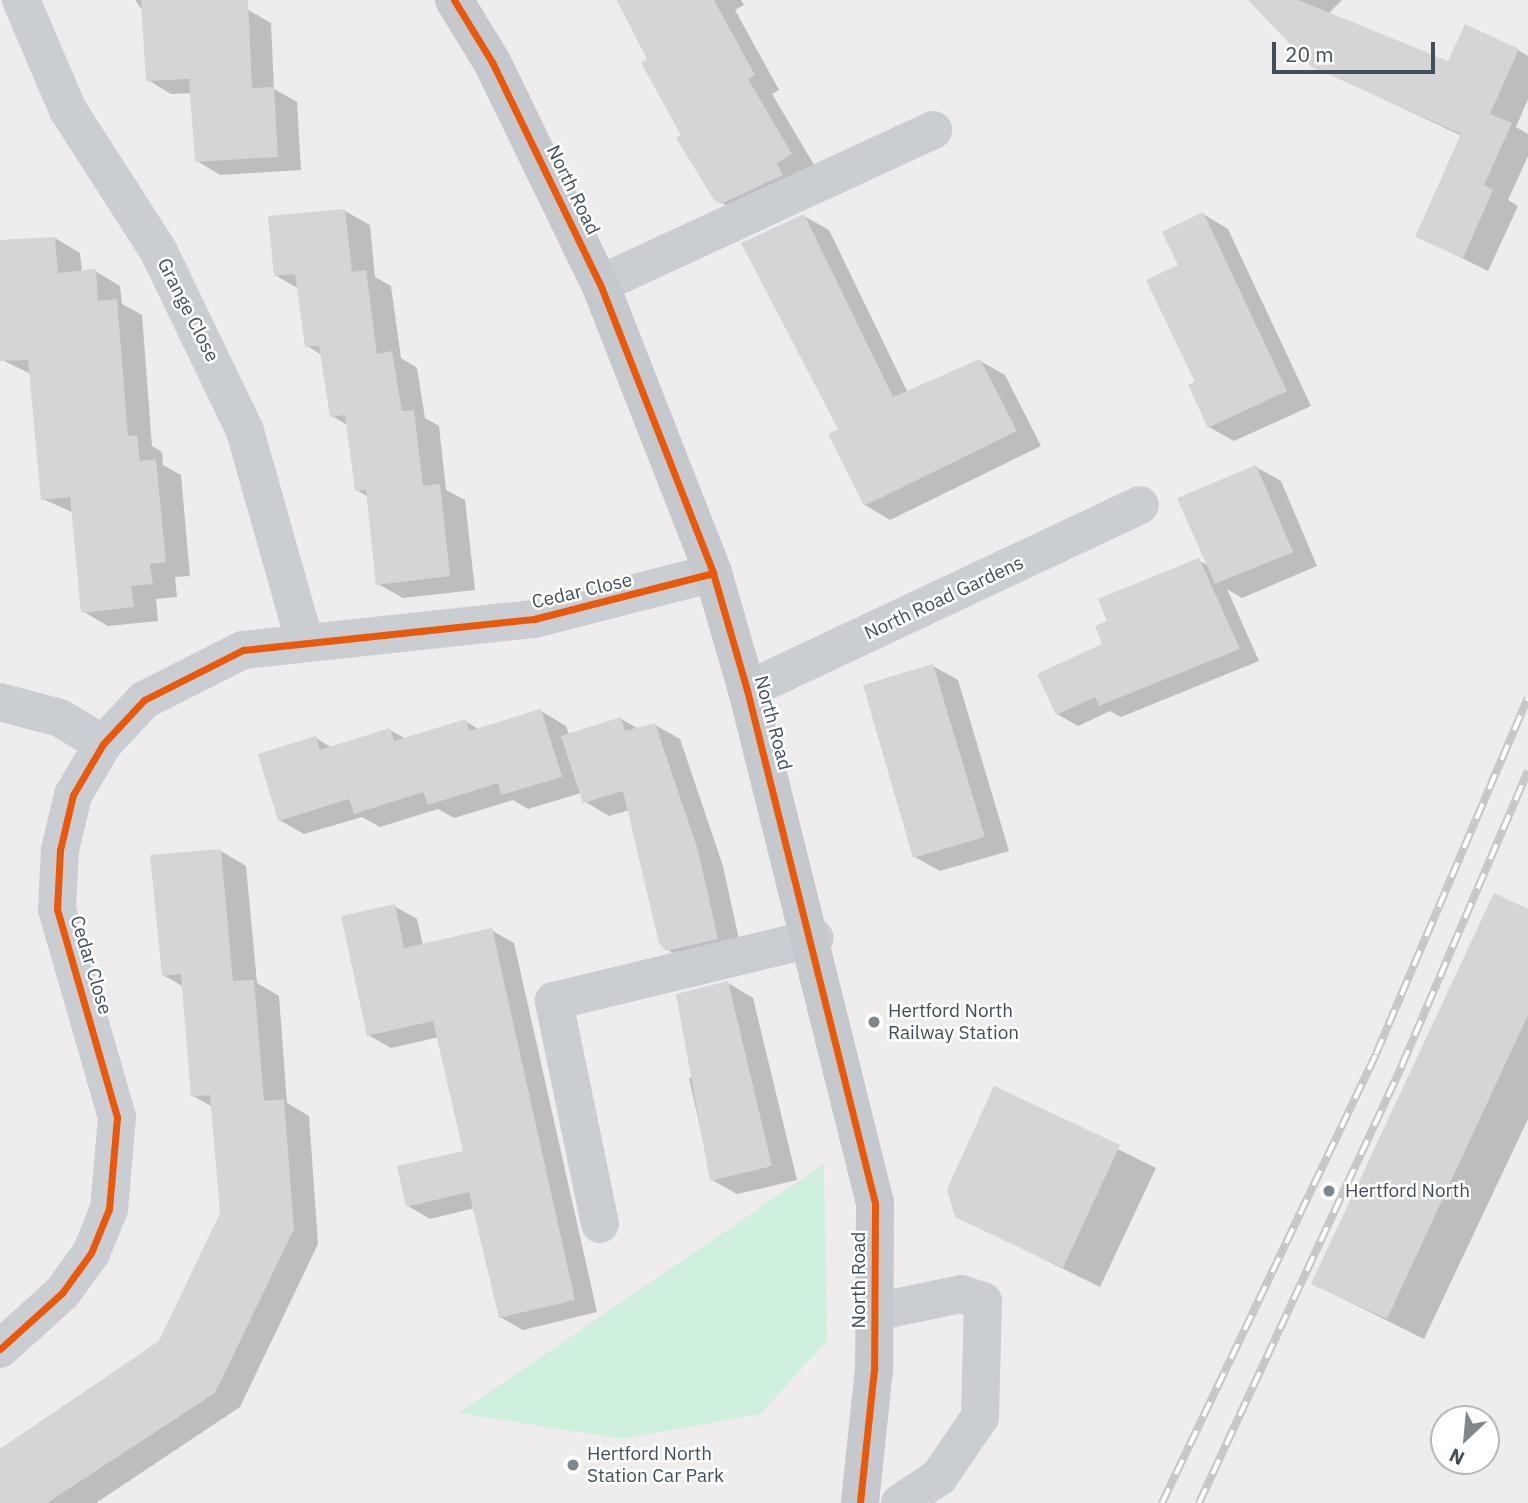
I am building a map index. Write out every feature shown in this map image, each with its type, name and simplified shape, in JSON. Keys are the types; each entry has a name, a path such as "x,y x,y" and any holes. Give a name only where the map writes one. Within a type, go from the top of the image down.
{"main road":[{"name":"North Road","path":"454,0 498,74 600,284 713,573 814,938 875,1203 875,1312 860,1503"}],"street":[{"name":"Grange Close","path":"21,0 68,110 158,250 245,431 304,643"},
{"path":"600,284 933,130"},
{"name":"North Road Gardens","path":"747,690 1140,505"},
{"name":"Cedar Close","path":"0,1349 62,1293 91,1252 108,1209 117,1117 57,909 73,795 103,744 144,700 243,650 304,643 381,640 534,619 713,573"},
{"path":"0,702 60,718 103,744"},
{"path":"600,1224 554,1001 814,938"},
{"path":"875,1312 961,1294 983,1301 980,1417 939,1477 900,1503"}],"green space":[{"path":"824,1164 827,1341 760,1414 622,1439 459,1413"}],"building":[{"path":"141,0 248,0 252,88 274,87 278,157 195,162 189,79 146,81"},
{"path":"617,0 714,0 755,75 748,79 792,154 777,163 783,175 721,204 714,200 676,138 681,135 641,63 647,59"},
{"path":"1248,0 1298,0 1448,61 1465,24 1519,49 1490,114 1512,123 1484,185 1493,190 1463,258 1415,237 1461,134 1312,67"},
{"path":"345,209 352,272 366,270 377,354 392,351 402,411 414,410 423,486 440,484 450,576 376,585 366,490 355,491 345,415 330,417 319,346 305,347 295,274 274,276 268,216"},
{"path":"1203,212 1287,391 1208,428 1188,385 1195,382 1146,280 1178,265 1162,232"},
{"path":"804,214 893,397 980,359 1017,431 864,506 828,434 838,429 741,243"},
{"path":"55,237 58,273 96,269 98,301 117,299 128,436 137,435 140,461 156,459 166,562 150,564 153,584 131,586 134,607 81,613 70,497 41,500 28,360 0,361 0,240"},
{"path":"1256,465 1293,552 1215,584 1177,498"},
{"path":"1199,558 1240,649 1099,706 1095,697 1056,715 1037,674 1102,644 1095,626 1107,621 1098,599"},
{"path":"933,664 985,837 913,858 863,685"},
{"path":"541,709 562,777 501,795 498,783 428,805 423,792 354,814 349,799 278,821 258,754 316,736 320,750 390,728 394,741 466,719 469,731"},
{"path":"621,717 625,731 655,723 698,850 718,939 666,951 659,943 623,791 583,803 561,736"},
{"path":"221,849 233,981 254,980 264,1101 284,1099 294,1229 215,1393 47,1503 0,1503 0,1449 159,1341 220,1213 210,1095 191,1097 181,974 162,976 150,855"},
{"path":"1494,893 1528,909 1528,1015 1387,1319 1311,1284"},
{"path":"395,904 404,948 492,928 575,1300 499,1318 469,1192 406,1207 397,1166 463,1151 433,1021 367,1036 341,916"},
{"path":"728,981 772,1166 710,1181 676,994"},
{"path":"994,1086 1120,1145 1063,1268 955,1217 947,1189"}],"railway":[{"path":"1162,1503 1376,1054 1528,698"},
{"path":"1199,1503 1402,1065 1528,771"}],"cycle path":[{"path":"454,0 492,62 600,284 713,573 747,690 875,1203 874,1369 860,1503"},
{"path":"0,1349 62,1293 91,1253 109,1209 117,1117 57,909 60,850 73,795 103,744 144,700 243,650 534,619 713,573"}],"place":[{"name":"Hertford North Railway Station","path":"874,1022"},
{"name":"Hertford North","path":"1329,1191"},
{"name":"Hertford North Station Car Park","path":"573,1465"}]}
